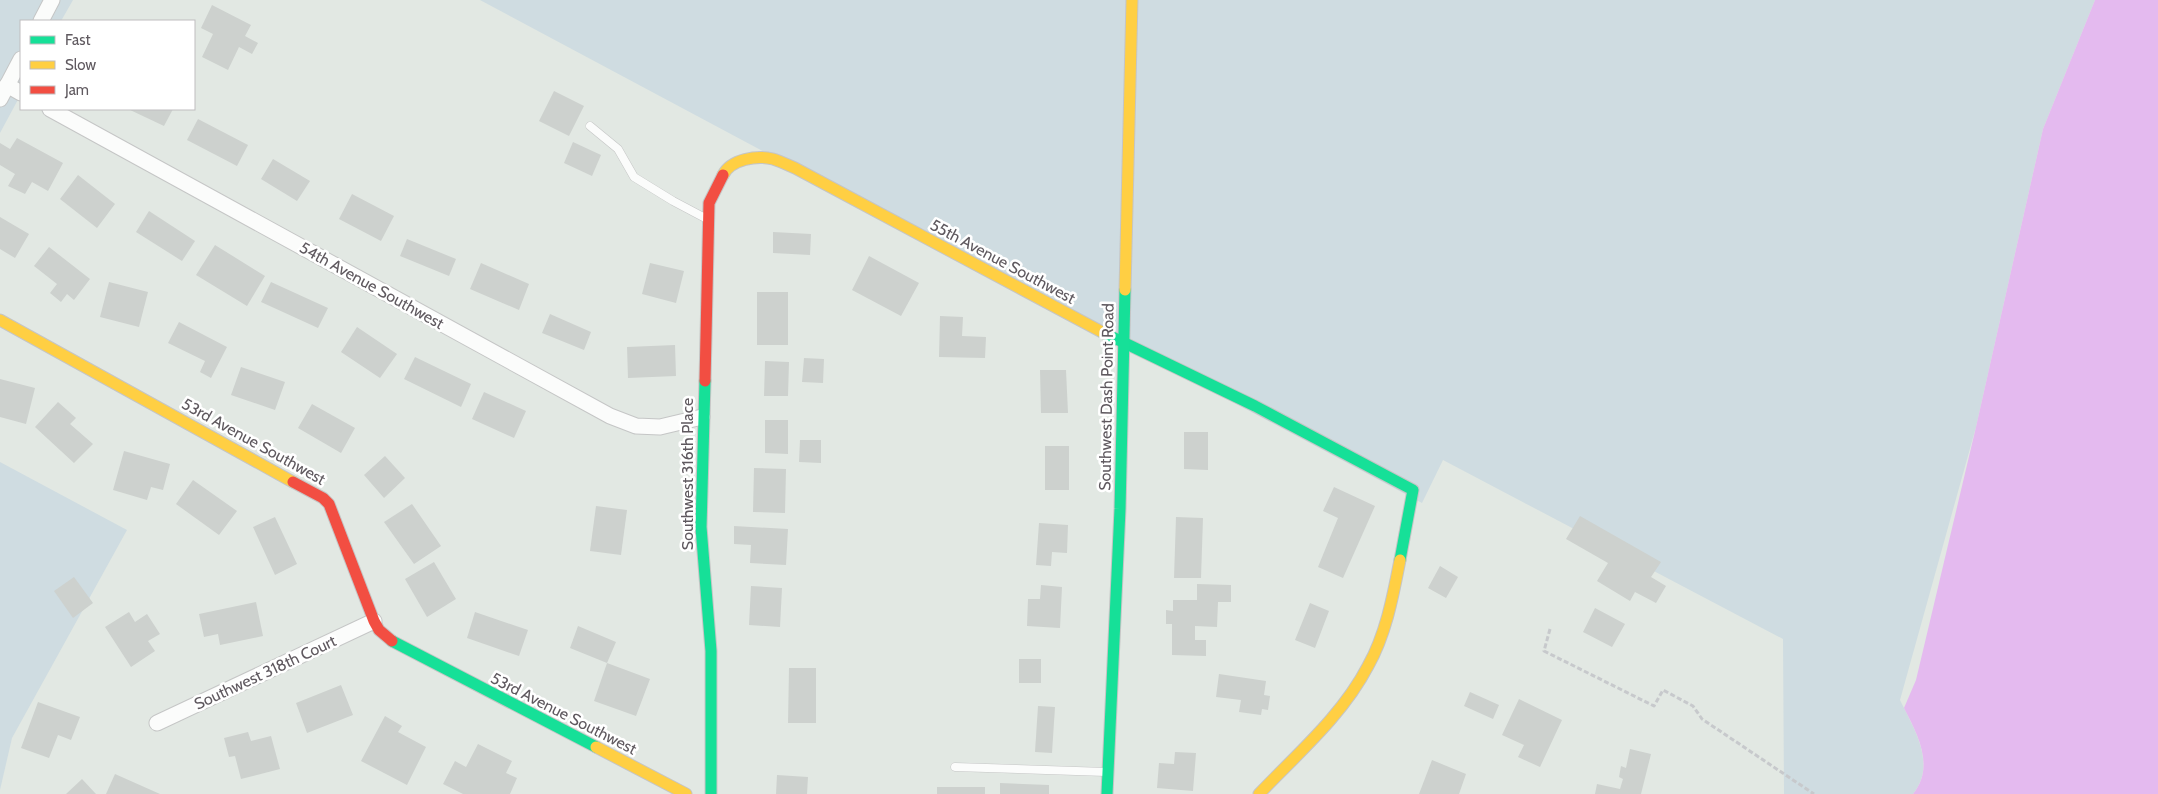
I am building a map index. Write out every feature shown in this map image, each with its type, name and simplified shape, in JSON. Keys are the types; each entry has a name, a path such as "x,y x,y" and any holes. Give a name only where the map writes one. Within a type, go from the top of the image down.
{"street":[{"path":"42,20 52,0"},
{"name":"Southwest Dash Point Road","path":"1107,794 1115,655 1132,0"},
{"path":"0,99 20,61"},
{"path":"7,85 20,92"},
{"name":"54th Avenue Southwest","path":"52,110 610,416 636,426 660,427 702,418"},
{"name":"55th Avenue Southwest","path":"736,163 755,158 773,159 795,168 1123,343 1255,406 1413,490 1387,620 1368,666 1342,705 1259,794"},
{"name":"Southwest 316th Place","path":"710,794 710,651 701,527 708,220 709,203 716,186 725,171 736,163"},
{"name":"53rd Avenue Southwest","path":"0,320 323,498 329,504 374,621 379,630 392,640 686,794"},
{"name":"Southwest 318th Court","path":"157,723 374,621"}],"lane":[{"path":"590,126 618,149 634,177 708,220"},
{"path":"955,767 1108,772"}],"path":[{"path":"1550,629 1544,651 1654,706 1663,690 1693,706 1702,719 1814,794"}],"shaded area":[{"path":"0,0 73,0 62,20 20,20 20,96 0,133"},
{"path":"480,0 2095,0 2043,129 1976,427 1900,700 1921,747 1923,771 1920,783 1913,794 1784,794 1783,639 1443,460 1422,503"},
{"path":"2095,0 2158,0 2158,794 1913,794 1920,784 1924,762 1919,740 1904,708 1916,680 1976,427 2043,129"},
{"path":"0,462 127,530 12,738 0,790"}],"building":[{"path":"212,5 251,25 245,36 258,43 252,54 239,47 228,70 202,57 213,34 201,28"},
{"path":"554,91 584,106 569,136 539,121"},
{"path":"130,110 172,110 164,126"},
{"path":"198,119 248,145 237,166 187,140"},
{"path":"17,138 63,163 48,191 32,182 25,194 8,186 15,174 0,165 0,143 10,149"},
{"path":"573,142 601,155 592,176 564,163"},
{"path":"273,159 310,181 297,201 261,179"},
{"path":"78,175 115,204 97,228 60,199"},
{"path":"352,194 394,216 381,241 339,219"},
{"path":"149,211 195,241 182,261 136,232"},
{"path":"0,217 29,234 15,258 0,249"},
{"path":"773,232 811,234 810,255 773,253"},
{"path":"407,239 456,259 449,276 400,256"},
{"path":"215,245 265,276 247,306 196,275"},
{"path":"49,247 90,279 74,300 67,294 61,302 50,293 57,284 34,266"},
{"path":"869,256 919,283 901,316 852,290"},
{"path":"481,263 529,284 519,310 470,289"},
{"path":"650,263 684,271 676,303 642,294"},
{"path":"109,282 148,292 139,327 100,317"},
{"path":"271,282 328,308 318,328 261,302"},
{"path":"757,292 788,292 788,345 757,345"},
{"path":"550,314 591,332 584,350 542,333"},
{"path":"940,316 963,317 962,336 986,337 985,358 939,357"},
{"path":"179,322 227,347 211,378 200,372 205,361 168,343"},
{"path":"357,327 397,354 380,378 341,352"},
{"path":"675,345 676,376 628,378 627,347"},
{"path":"415,357 471,384 461,407 404,379"},
{"path":"804,358 824,359 823,383 802,382"},
{"path":"765,361 789,362 788,396 764,396"},
{"path":"241,367 285,382 275,410 231,395"},
{"path":"1040,370 1066,370 1068,413 1041,413"},
{"path":"0,379 35,388 26,424 0,417"},
{"path":"484,392 526,411 514,438 472,419"},
{"path":"58,402 76,418 70,424 93,444 74,463 35,427"},
{"path":"312,404 355,428 341,453 298,428"},
{"path":"765,420 788,420 788,454 765,453"},
{"path":"1184,432 1208,432 1208,470 1184,469"},
{"path":"800,440 821,440 821,463 799,462"},
{"path":"1045,446 1069,446 1069,490 1045,490"},
{"path":"124,451 170,464 163,490 151,487 147,500 113,490"},
{"path":"385,456 405,478 384,498 364,475"},
{"path":"754,468 786,469 785,513 753,512"},
{"path":"193,480 237,511 219,535 176,504"},
{"path":"1334,487 1375,506 1343,578 1318,567 1338,518 1323,511"},
{"path":"412,504 441,546 414,564 384,522"},
{"path":"596,506 627,510 621,555 590,551"},
{"path":"1580,516 1661,562 1651,577 1666,586 1656,603 1635,592 1630,601 1597,581 1608,563 1566,539"},
{"path":"275,517 297,564 275,575 253,527"},
{"path":"1176,517 1203,518 1201,578 1174,578"},
{"path":"1039,523 1068,525 1067,553 1052,552 1051,566 1036,565"},
{"path":"734,526 788,529 786,565 750,563 751,545 734,544"},
{"path":"434,562 456,599 427,617 405,579"},
{"path":"1440,566 1458,577 1446,598 1428,588"},
{"path":"74,577 93,603 73,618 54,591"},
{"path":"1197,584 1231,585 1231,602 1218,602 1217,627 1195,626 1195,640 1206,640 1206,656 1172,655 1172,624 1166,624 1166,610 1173,611 1173,600 1197,600"},
{"path":"1041,585 1062,587 1060,628 1027,626 1028,599 1040,599"},
{"path":"751,586 782,588 780,627 749,625"},
{"path":"256,602 263,636 220,645 218,634 204,637 199,614"},
{"path":"1310,603 1329,611 1315,648 1295,640"},
{"path":"1595,608 1625,624 1612,647 1583,632"},
{"path":"129,612 135,622 147,614 160,634 148,641 155,651 131,667 105,627"},
{"path":"475,612 528,630 519,656 467,638"},
{"path":"578,626 616,642 607,663 570,648"},
{"path":"1019,659 1041,659 1041,683 1019,683"},
{"path":"607,663 650,679 636,716 594,701"},
{"path":"789,668 816,668 816,723 788,723"},
{"path":"1219,674 1266,681 1264,695 1270,696 1268,710 1262,709 1261,715 1239,712 1241,700 1216,697"},
{"path":"341,685 353,715 307,733 296,703"},
{"path":"1470,692 1499,705 1493,719 1464,706"},
{"path":"1519,699 1562,720 1540,767 1518,757 1524,745 1502,735"},
{"path":"38,702 80,717 71,740 58,735 49,758 21,748"},
{"path":"1038,706 1055,707 1052,753 1035,752"},
{"path":"385,716 402,726 398,732 426,747 407,785 361,761"},
{"path":"248,732 251,741 271,736 280,769 241,779 235,756 229,757 224,738"},
{"path":"478,744 512,761 506,773 517,778 510,794 463,794 443,784 455,761 466,767"},
{"path":"1630,749 1651,754 1641,794 1595,794 1597,784 1620,789 1623,779 1619,777 1621,766 1626,768"},
{"path":"1175,752 1196,753 1193,791 1157,788 1159,763 1174,764"},
{"path":"1432,760 1466,774 1459,794 1419,794"},
{"path":"115,774 160,794 106,794"},
{"path":"777,775 808,777 807,794 776,794"},
{"path":"82,779 96,794 66,794"},
{"path":"1000,783 1049,785 1049,794 1000,794"},
{"path":"937,787 985,787 985,794 937,794"}],"traffic: fast":[{"path":"1107,794 1120,509 1125,290"},
{"path":"1102,332 1255,406 1413,490 1400,560"},
{"path":"705,381 701,527 711,651 711,794"},
{"path":"392,641 596,747"}],"traffic: slow":[{"path":"1125,290 1132,0"},
{"path":"723,175 732,165 752,158 767,158 781,162 1102,332"},
{"path":"0,320 293,482"},
{"path":"1259,794 1332,718 1368,666 1384,628 1392,601 1400,560"},
{"path":"596,747 686,794"}],"traffic: jam":[{"path":"705,381 709,203 723,175"},
{"path":"293,482 323,498 329,504 374,621 379,630 392,641"}]}
